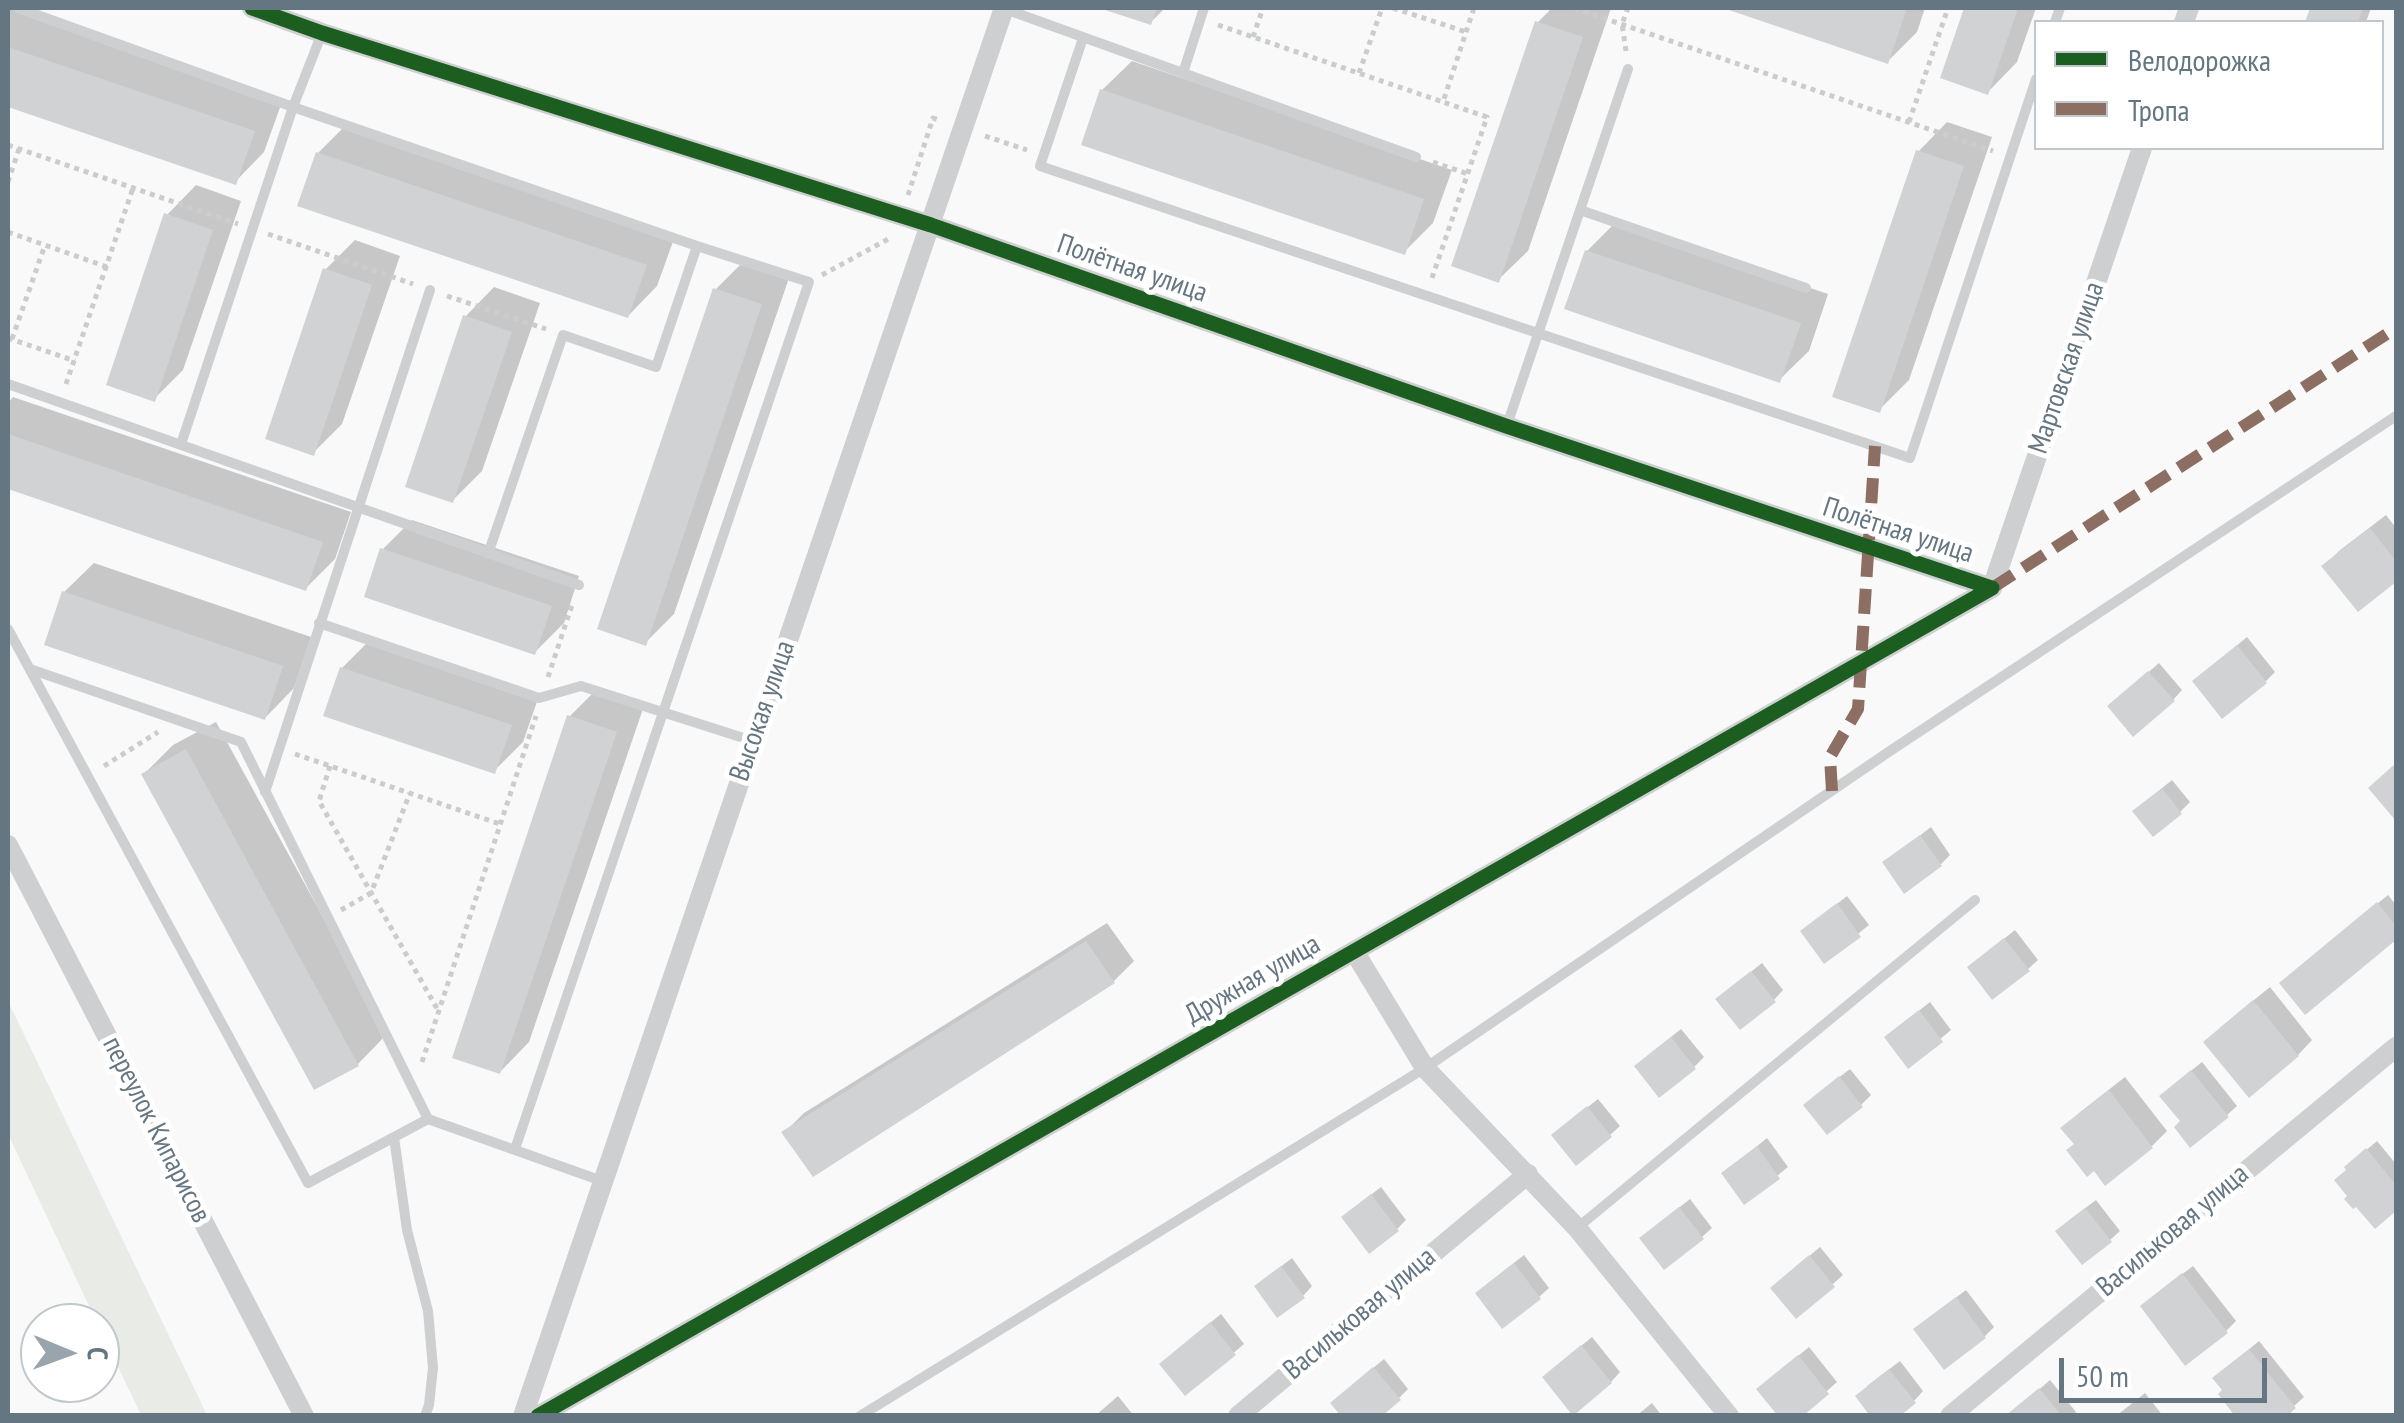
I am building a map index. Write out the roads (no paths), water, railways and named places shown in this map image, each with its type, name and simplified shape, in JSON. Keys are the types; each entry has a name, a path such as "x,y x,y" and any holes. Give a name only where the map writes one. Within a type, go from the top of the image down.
{"street":[{"name":"Полётная улица","path":"252,8 931,224 1506,426 1992,588"},
{"name":"Высокая улица","path":"523,1416 1004,8"},
{"name":"Мартовская улица","path":"1992,588 2141,150"},
{"name":"Дружная улица","path":"538,1416 1992,588"},
{"name":"переулок Кипарисов","path":"8,845 304,1416"},
{"path":"1354,951 1425,1068 1577,1228 1728,1416"},
{"name":"Васильковая улица","path":"1950,1416 2396,1047"},
{"name":"Васильковая улица","path":"1238,1416 1528,1174"}],"lane":[{"path":"18,8 293,107 809,282 515,1149"},
{"path":"1004,8 1416,157"},
{"path":"1182,73 1202,13"},
{"path":"181,444 293,107 322,32"},
{"path":"1083,38 1040,166 1910,458 2034,84"},
{"path":"1506,426 1628,69"},
{"path":"1580,210 1806,288"},
{"path":"488,554 563,335 656,367 697,246"},
{"path":"266,792 430,290"},
{"path":"8,384 579,585"},
{"path":"860,1416 1425,1068 1890,751 2396,416"},
{"path":"320,623 542,697 581,686 753,741"},
{"path":"8,629 308,1182 428,1119"},
{"path":"30,669 241,742 428,1119 602,1181"},
{"path":"1577,1228 1975,900"},
{"path":"394,1137 407,1230 428,1311 433,1368 425,1416"}]}
